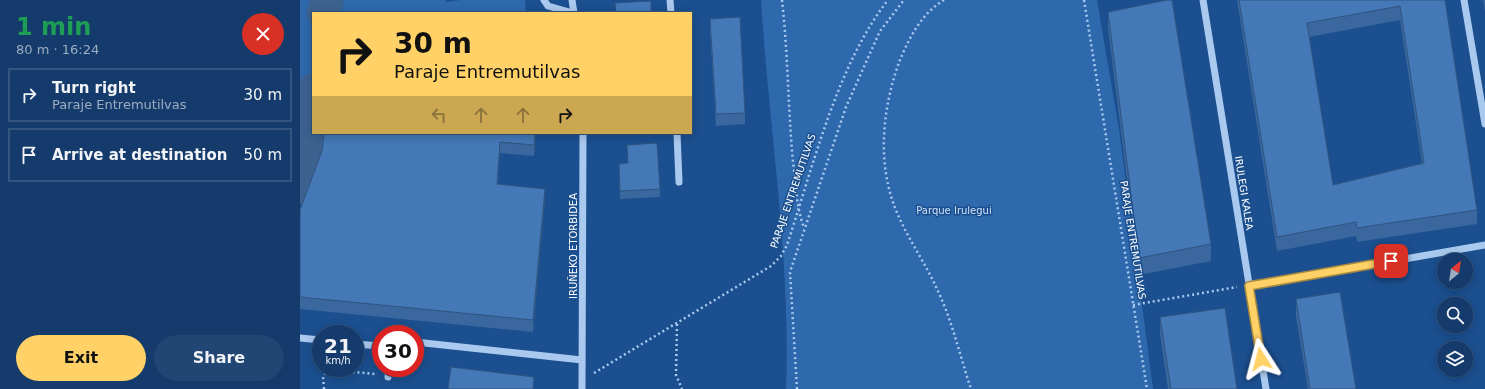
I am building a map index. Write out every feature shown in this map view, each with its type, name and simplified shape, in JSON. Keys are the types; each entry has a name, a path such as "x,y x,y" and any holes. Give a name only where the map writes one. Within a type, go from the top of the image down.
{"street":[{"path":"544,0 548,6 570,12"},
{"path":"572,0 574,12"},
{"path":"670,0 671,12"},
{"name":"IRULEGI KALEA","path":"1203,0 1266,389"},
{"path":"1464,0 1485,124"},
{"name":"IRUÑEKO ETORBIDEA","path":"582,389 583,134"},
{"path":"677,134 679,182"},
{"path":"1249,286 1485,245"},
{"path":"300,338 312,339"},
{"path":"424,343 582,360"}],"path":[{"path":"782,0 786,37 792,143 798,212 804,228"},
{"name":"PARAJE ENTREMUTILVAS","path":"596,373 771,266 781,256 787,245 826,126 854,57 870,24 888,0"},
{"path":"797,389 790,272 846,107 880,31 904,0"},
{"path":"944,0 926,15 915,30 894,77 886,111 885,163 888,186 894,206 909,239 937,289 971,389"},
{"name":"PARAJE ENTREMUTILVAS","path":"1084,0 1147,389"},
{"path":"1133,305 1249,286"},
{"path":"677,323 676,375 682,389"},
{"path":"324,389 323,376 326,372 331,370 372,372"}],"green space":[{"path":"300,0 446,0 446,2 460,0 525,0 526,12 312,12 312,134 317,134 313,158 300,205"},
{"name":"Parque Irulegui","path":"761,0 1097,0 1119,129 1153,389 786,389 787,340 782,243"}],"building":[{"path":"1172,0 1211,244 1139,258 1108,12"},
{"path":"1239,0 1445,0 1477,210 1357,228 1356,222 1277,237","holes":["1400,6 1424,163 1333,185 1307,23"]},
{"path":"651,1 651,12 616,12 615,3"},
{"path":"740,17 745,113 716,114 710,19"},
{"path":"324,134 535,134 534,145 500,142 497,184 545,189 533,320 300,297 300,210 322,151"},
{"path":"657,143 660,189 620,191 619,164 628,163 627,145"},
{"path":"1340,292 1356,389 1310,389 1296,299"},
{"path":"1225,308 1237,389 1171,389 1160,317"},
{"path":"451,367 534,377 533,389 448,389"}],"waterway":[{"path":"324,12 327,0"},
{"path":"300,187 312,97"}],"route":[{"path":"1261,359 1249,286 1391,261"}]}
